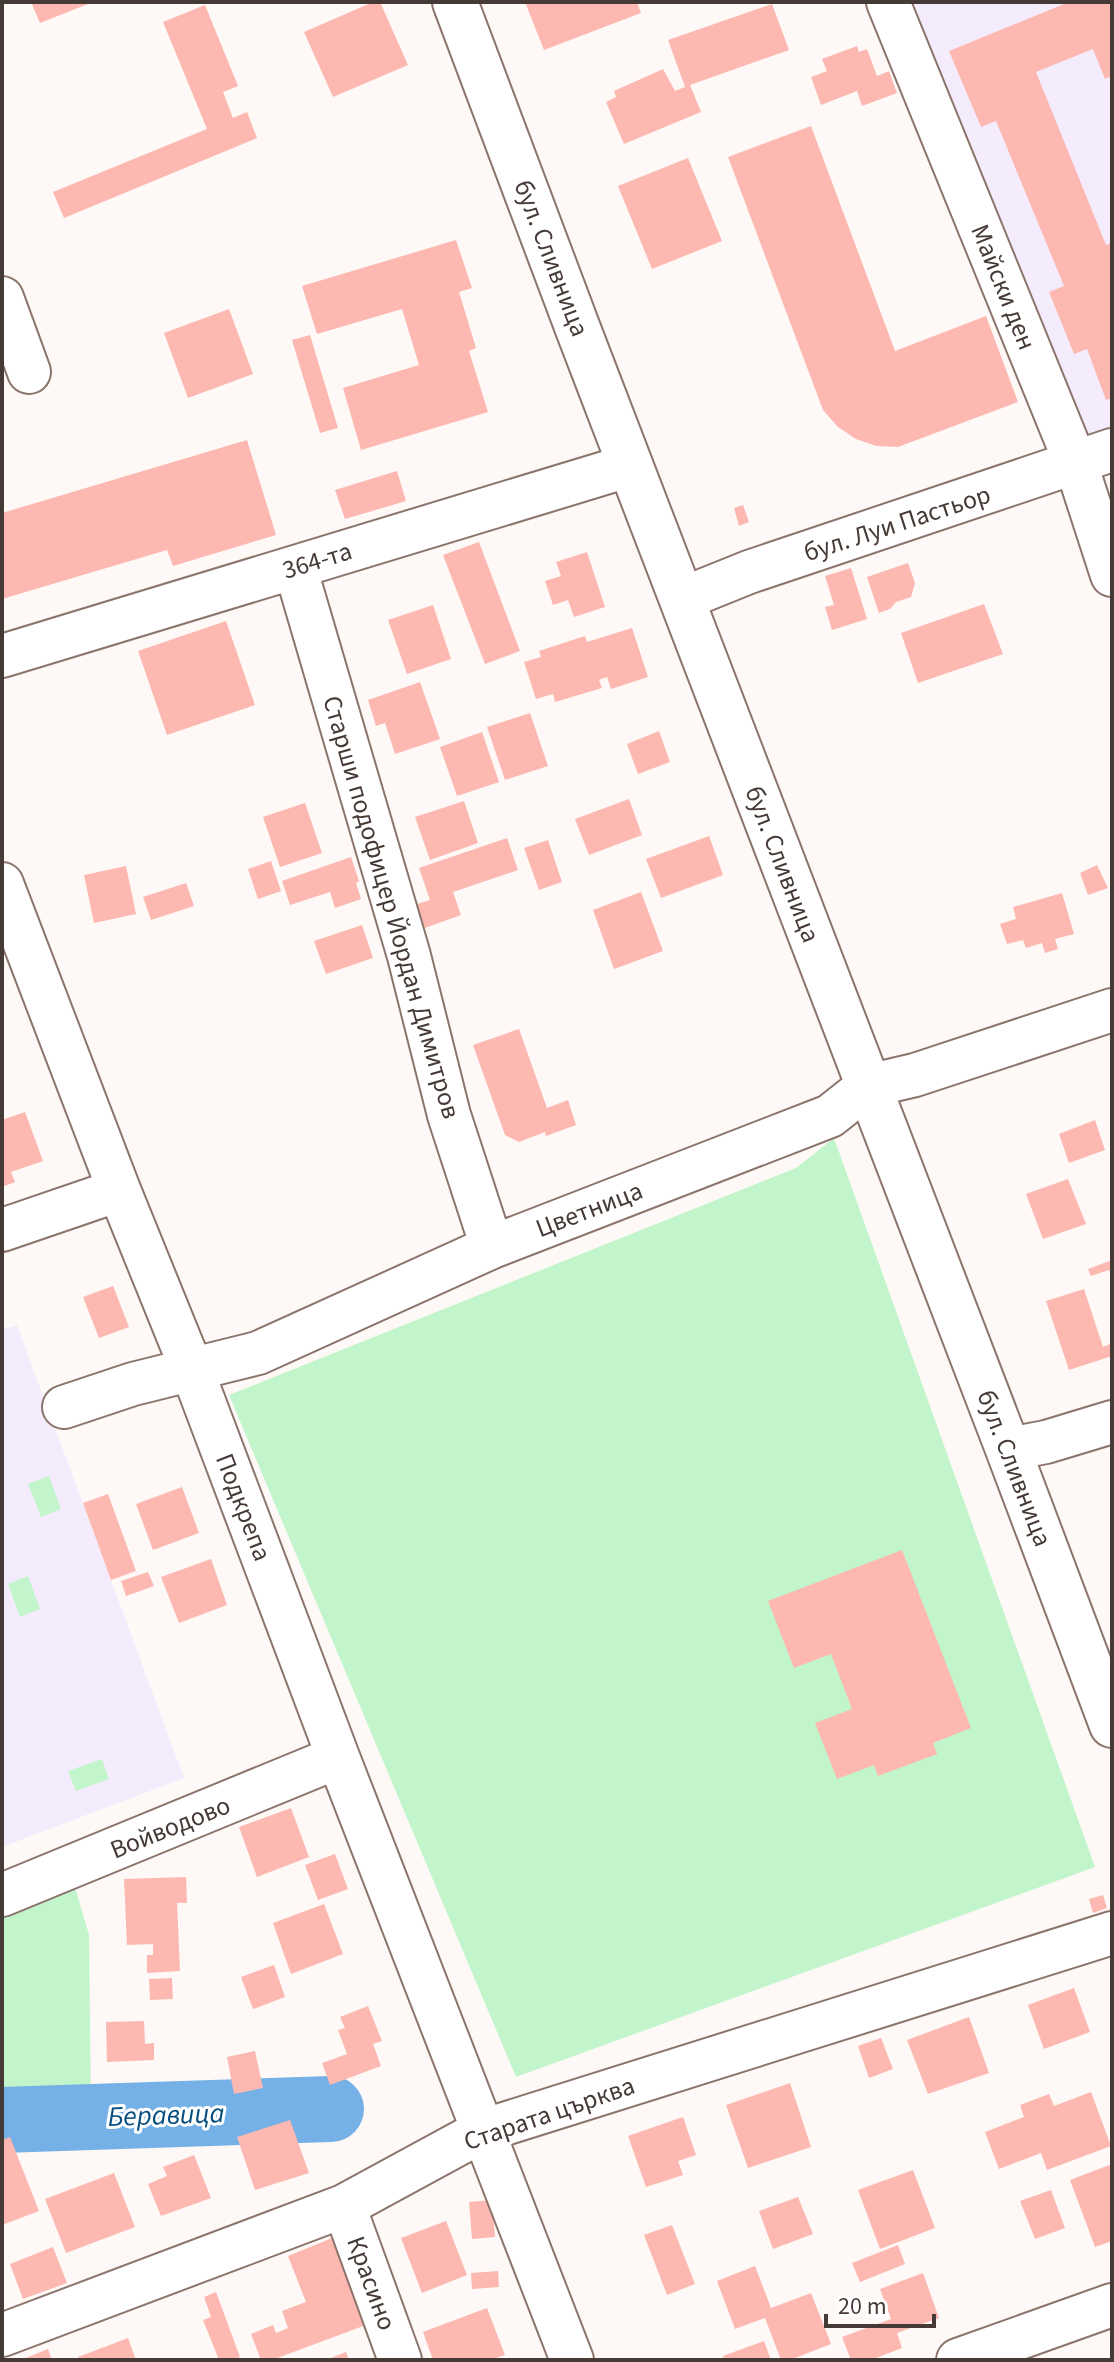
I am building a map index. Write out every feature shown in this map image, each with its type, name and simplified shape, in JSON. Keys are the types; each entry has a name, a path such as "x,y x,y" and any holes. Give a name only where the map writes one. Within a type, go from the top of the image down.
{"main road":[{"name":"бул. Сливница","path":"455,2 1112,1725"}],"street":[{"name":"Майски ден","path":"888,2 1094,457 1112,575"},
{"path":"2,298 29,372"},
{"name":"бул. Луи Пастьор","path":"682,599 749,572 1094,457"},
{"name":"364-та","path":"2,656 631,465"},
{"name":"Старши подофицер Йордан Димитров","path":"295,567 409,956 449,1115 492,1247"},
{"name":"Подкрепа","path":"6,907 192,1370 572,2360"},
{"name":"Цветница","path":"64,1407 133,1384 258,1353 492,1247 830,1116 868,1086 915,1075 1112,1010"},
{"path":"2,1230 119,1190"},
{"path":"1008,1449 1046,1442 1112,1422"},
{"name":"Войводово","path":"2,1895 338,1757"},
{"name":"Старата църква","path":"2,2335 344,2206 482,2131 1112,1933"},
{"name":"Красино","path":"344,2206 400,2360"},
{"path":"958,2360 1112,2305"}],"shaded area":[{"path":"900,2 1112,2 1112,430 1085,440"},
{"path":"17,1325 184,1778 2,1847 2,1330"}],"green space":[{"path":"834,1138 1095,1867 516,2077 229,1395 796,1168"},
{"path":"49,1476 61,1509 41,1517 28,1484"},
{"path":"28,1576 40,1609 20,1617 8,1584"},
{"path":"102,1759 109,1779 76,1791 68,1771"},
{"path":"75,1887 89,1935 91,2106 2,2105 2,1917"}],"building":[{"path":"31,2 93,2 40,23"},
{"path":"373,2 380,2 408,65 333,97 304,32"},
{"path":"525,2 637,2 641,13 544,50"},
{"path":"1069,2 1112,2 1112,76 1105,79 1093,49 1036,72 1106,245 1112,243 1112,398 1106,400 1087,349 1074,354 1049,292 1064,286 996,121 981,127 949,51"},
{"path":"772,4 789,50 690,85 701,112 624,144 606,102 616,97 614,91 663,69 675,91 685,87 668,40"},
{"path":"205,5 238,86 223,92 233,118 247,112 257,138 64,218 53,192 207,129 163,22"},
{"path":"857,46 859,52 867,49 877,76 889,71 897,93 862,106 857,91 821,105 811,77 827,71 822,59"},
{"path":"811,126 895,351 986,316 1018,402 898,447 876,446 856,439 838,427 823,410 728,157"},
{"path":"688,158 722,241 652,269 618,186"},
{"path":"456,240 472,288 459,292 476,348 469,351 488,412 361,450 343,388 419,365 402,309 317,334 302,286"},
{"path":"229,309 253,374 188,398 164,333"},
{"path":"310,335 338,428 320,433 292,340"},
{"path":"247,440 276,535 173,566 167,550 2,599 2,513"},
{"path":"397,471 406,501 345,519 335,490"},
{"path":"743,505 749,522 739,526 734,508"},
{"path":"479,542 520,651 485,664 443,555"},
{"path":"587,552 605,607 574,617 568,600 553,605 545,581 561,576 556,562"},
{"path":"908,563 915,583 911,597 879,613 867,577"},
{"path":"851,568 867,619 832,630 825,607 834,605 825,576"},
{"path":"984,604 1003,654 918,683 901,633"},
{"path":"433,605 451,659 407,674 388,620"},
{"path":"226,621 255,705 167,735 138,651"},
{"path":"632,628 648,677 611,689 607,677 599,680 602,688 555,702 553,694 536,699 524,662 541,657 539,651 585,636 587,642"},
{"path":"420,682 440,739 395,754 385,723 376,726 368,700"},
{"path":"530,713 548,766 505,780 487,727"},
{"path":"659,731 670,762 638,774 627,744"},
{"path":"482,732 499,782 457,796 440,747"},
{"path":"629,799 642,835 589,855 575,819"},
{"path":"464,801 478,843 430,860 415,817"},
{"path":"305,803 322,853 280,867 263,817"},
{"path":"709,836 723,875 661,898 646,859"},
{"path":"507,838 518,870 453,892 461,915 422,929 414,905 430,900 419,868"},
{"path":"548,840 562,882 539,890 524,848"},
{"path":"351,857 361,899 335,908 330,892 290,905 282,881"},
{"path":"271,861 281,891 258,899 248,869"},
{"path":"1097,865 1108,888 1088,895 1080,873"},
{"path":"126,866 136,914 94,923 84,875"},
{"path":"186,883 194,906 151,920 143,897"},
{"path":"641,892 663,951 614,969 593,910"},
{"path":"1062,893 1074,934 1055,939 1058,949 1045,953 1042,943 1026,948 1023,940 1007,944 1000,924 1016,919 1013,907"},
{"path":"362,925 373,958 326,974 314,941"},
{"path":"519,1029 547,1108 568,1100 576,1125 519,1142 505,1135 473,1045"},
{"path":"25,1112 43,1161 11,1172 15,1182 2,1187 2,1120"},
{"path":"1095,1120 1105,1150 1069,1163 1059,1134"},
{"path":"1068,1179 1086,1224 1043,1239 1026,1194"},
{"path":"1112,1260 1112,1277 1109,1270 1091,1276 1088,1269"},
{"path":"113,1286 129,1327 99,1338 83,1297"},
{"path":"1084,1289 1103,1347 1112,1343 1112,1356 1069,1370 1046,1301"},
{"path":"182,1487 199,1533 153,1550 136,1504"},
{"path":"108,1494 136,1571 111,1580 83,1503"},
{"path":"902,1550 971,1728 933,1743 937,1754 878,1776 874,1765 837,1779 815,1723 852,1709 831,1654 794,1668 768,1601"},
{"path":"211,1559 227,1605 179,1623 161,1577"},
{"path":"148,1572 154,1586 126,1596 121,1581"},
{"path":"291,1808 309,1857 257,1877 239,1827"},
{"path":"335,1854 348,1889 318,1900 305,1865"},
{"path":"186,1877 187,1903 177,1903 180,1971 147,1973 147,1955 153,1955 153,1944 127,1945 124,1879"},
{"path":"1103,1895 1107,1908 1093,1913 1089,1899"},
{"path":"324,1904 343,1954 291,1974 273,1923"},
{"path":"274,1965 285,1997 253,2009 241,1977"},
{"path":"172,1978 173,1999 150,2000 149,1979"},
{"path":"1074,1988 1090,2032 1044,2049 1028,2005"},
{"path":"368,2006 382,2041 373,2044 381,2066 330,2085 322,2063 347,2054 338,2030 345,2028 340,2017"},
{"path":"969,2017 989,2073 928,2094 907,2040"},
{"path":"144,2021 145,2044 154,2043 154,2060 107,2062 106,2022"},
{"path":"881,2038 893,2069 869,2078 858,2046"},
{"path":"255,2051 263,2088 234,2094 227,2057"},
{"path":"790,2083 811,2147 748,2168 726,2105"},
{"path":"1091,2092 1111,2146 1047,2170 1041,2153 999,2169 985,2132 1024,2117 1020,2105 1049,2094 1054,2106"},
{"path":"683,2117 696,2155 678,2161 683,2175 646,2187 628,2136"},
{"path":"290,2120 309,2173 255,2190 237,2137"},
{"path":"10,2137 39,2211 2,2225 2,2140"},
{"path":"194,2155 211,2198 161,2216 148,2184 167,2176 163,2167"},
{"path":"1112,2164 1112,2241 1095,2247 1070,2180"},
{"path":"913,2170 935,2228 880,2249 858,2190"},
{"path":"114,2173 135,2227 66,2253 45,2199"},
{"path":"1051,2190 1065,2228 1035,2239 1020,2201"},
{"path":"798,2197 813,2234 773,2249 759,2211"},
{"path":"492,2200 495,2237 472,2239 469,2202"},
{"path":"446,2221 467,2275 422,2293 401,2238"},
{"path":"672,2225 695,2284 667,2295 644,2235"},
{"path":"332,2238 366,2325 272,2360 261,2360 251,2334 273,2325 276,2333 288,2328 282,2311 306,2302 288,2256"},
{"path":"898,2245 905,2264 860,2282 852,2263"},
{"path":"53,2247 67,2283 23,2299 10,2264"},
{"path":"755,2266 771,2308 811,2293 831,2344 790,2360 781,2360 765,2318 735,2329 717,2281"},
{"path":"498,2271 499,2287 472,2289 471,2273"},
{"path":"923,2273 939,2318 897,2333 902,2348 871,2360 851,2360 842,2337 891,2319 880,2289"},
{"path":"216,2292 240,2357 232,2360 219,2360 203,2320 211,2317 204,2297"},
{"path":"487,2308 505,2355 490,2360 433,2360 423,2332"},
{"path":"128,2338 136,2360 79,2360 78,2357"},
{"path":"764,2341 771,2360 724,2360 723,2356"},
{"path":"48,2349 52,2360 21,2360"},
{"path":"346,2352 349,2360 326,2360"}],"waterway":[{"name":"Беравица","path":"2,2120 331,2109"}]}
